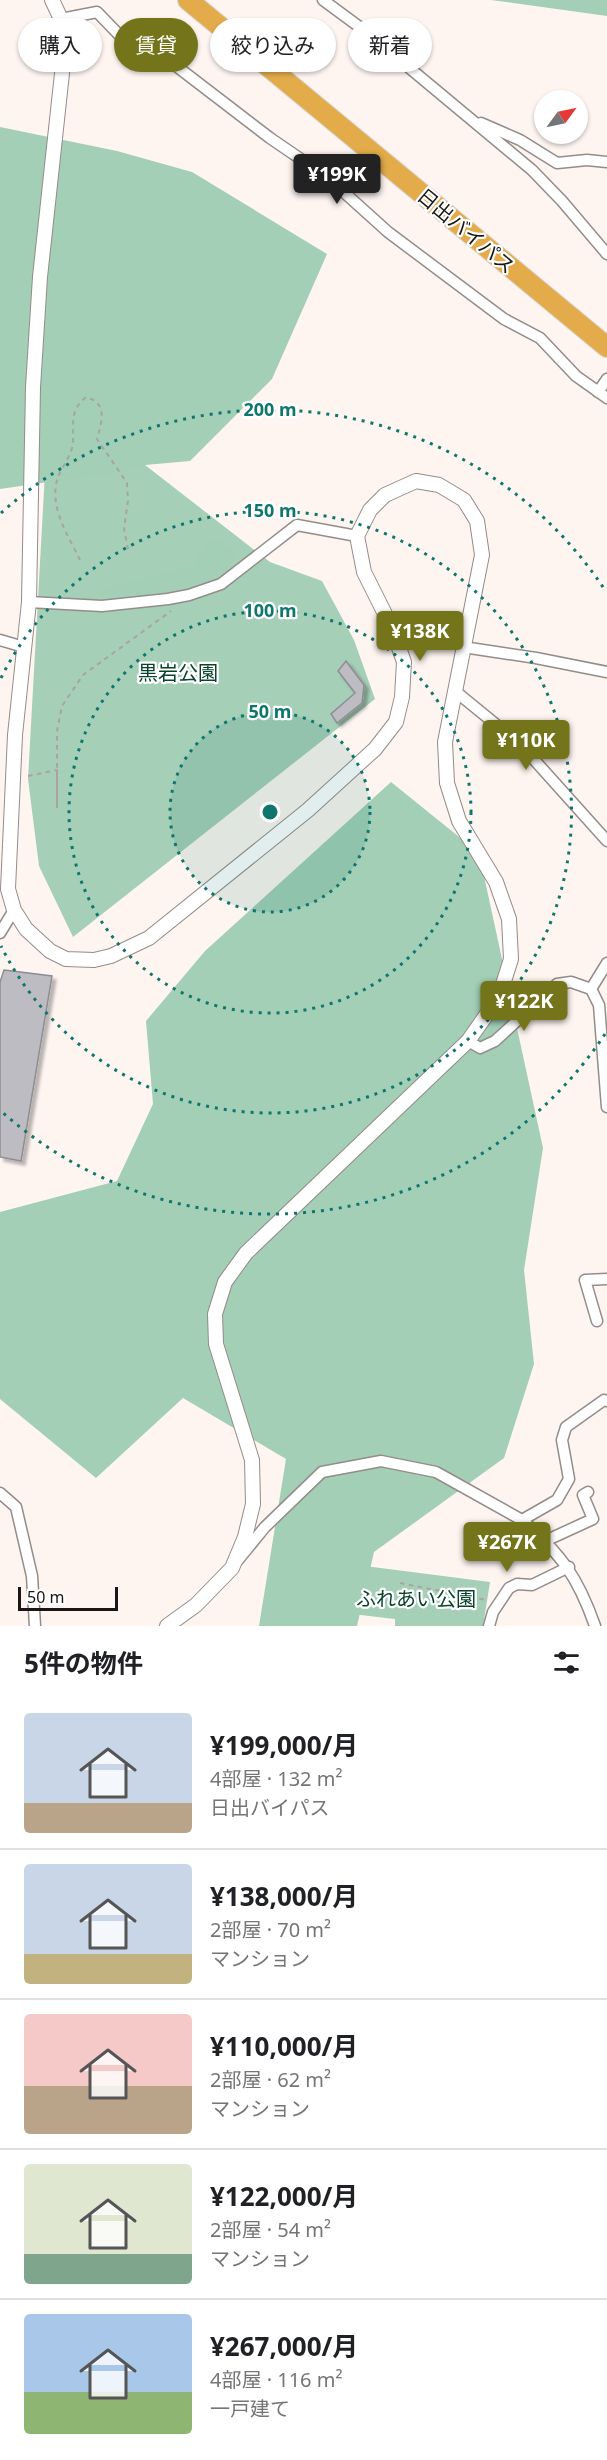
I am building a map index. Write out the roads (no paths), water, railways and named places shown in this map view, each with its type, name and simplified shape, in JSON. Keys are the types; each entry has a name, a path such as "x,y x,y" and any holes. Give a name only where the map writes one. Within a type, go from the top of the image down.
{"highway":[{"name":"日出バイパス","path":"188,0 607,347"}],"street":[{"path":"52,0 61,18"},
{"path":"323,0 365,31 532,170 607,254"},
{"path":"66,18 97,12 126,42 167,59 270,138 327,177 388,232 442,274 504,319 540,338 576,376 603,395 607,380"},
{"path":"62,72 42,266 33,387 29,602 13,779 8,889 14,910 26,929 50,951 66,959 94,960 111,956 149,938 308,810 375,750 396,722 402,697 405,662 392,628 364,572 357,536 370,510 386,495 416,481 439,485 464,500 477,521 482,555 445,742 447,783 459,821 496,882 509,919 511,959 499,997 468,1041 246,1253 225,1282 215,1314 216,1344 252,1460 253,1504 245,1537 232,1568"},
{"path":"469,118 520,140 557,163 587,160 607,162"},
{"path":"29,602 102,606 168,599 221,584 297,525 357,536"},
{"path":"0,640 24,647"},
{"path":"463,647 607,672"},
{"path":"455,691 520,744 607,841"},
{"path":"0,933 14,910"},
{"path":"591,989 607,963"},
{"path":"468,1041 480,1048 495,1041 557,984 572,982 591,989 599,1005 607,1107"},
{"path":"597,1321 585,1280 607,1278"},
{"path":"522,1520 557,1500 569,1479 562,1440 566,1427 604,1400 607,1401"},
{"path":"167,1626 196,1605 232,1568 265,1527 322,1472 381,1461 435,1472 522,1520 568,1567 587,1604 595,1626"},
{"path":"0,1492 16,1507 32,1576 35,1626"},
{"path":"545,1541 593,1519 583,1495 588,1492"},
{"path":"489,1626 493,1612 509,1587 517,1584 532,1585 568,1567"}],"park label":[{"name":"黒岩公園","path":"178,673"},
{"name":"ふれあい公園","path":"416,1599"}]}
